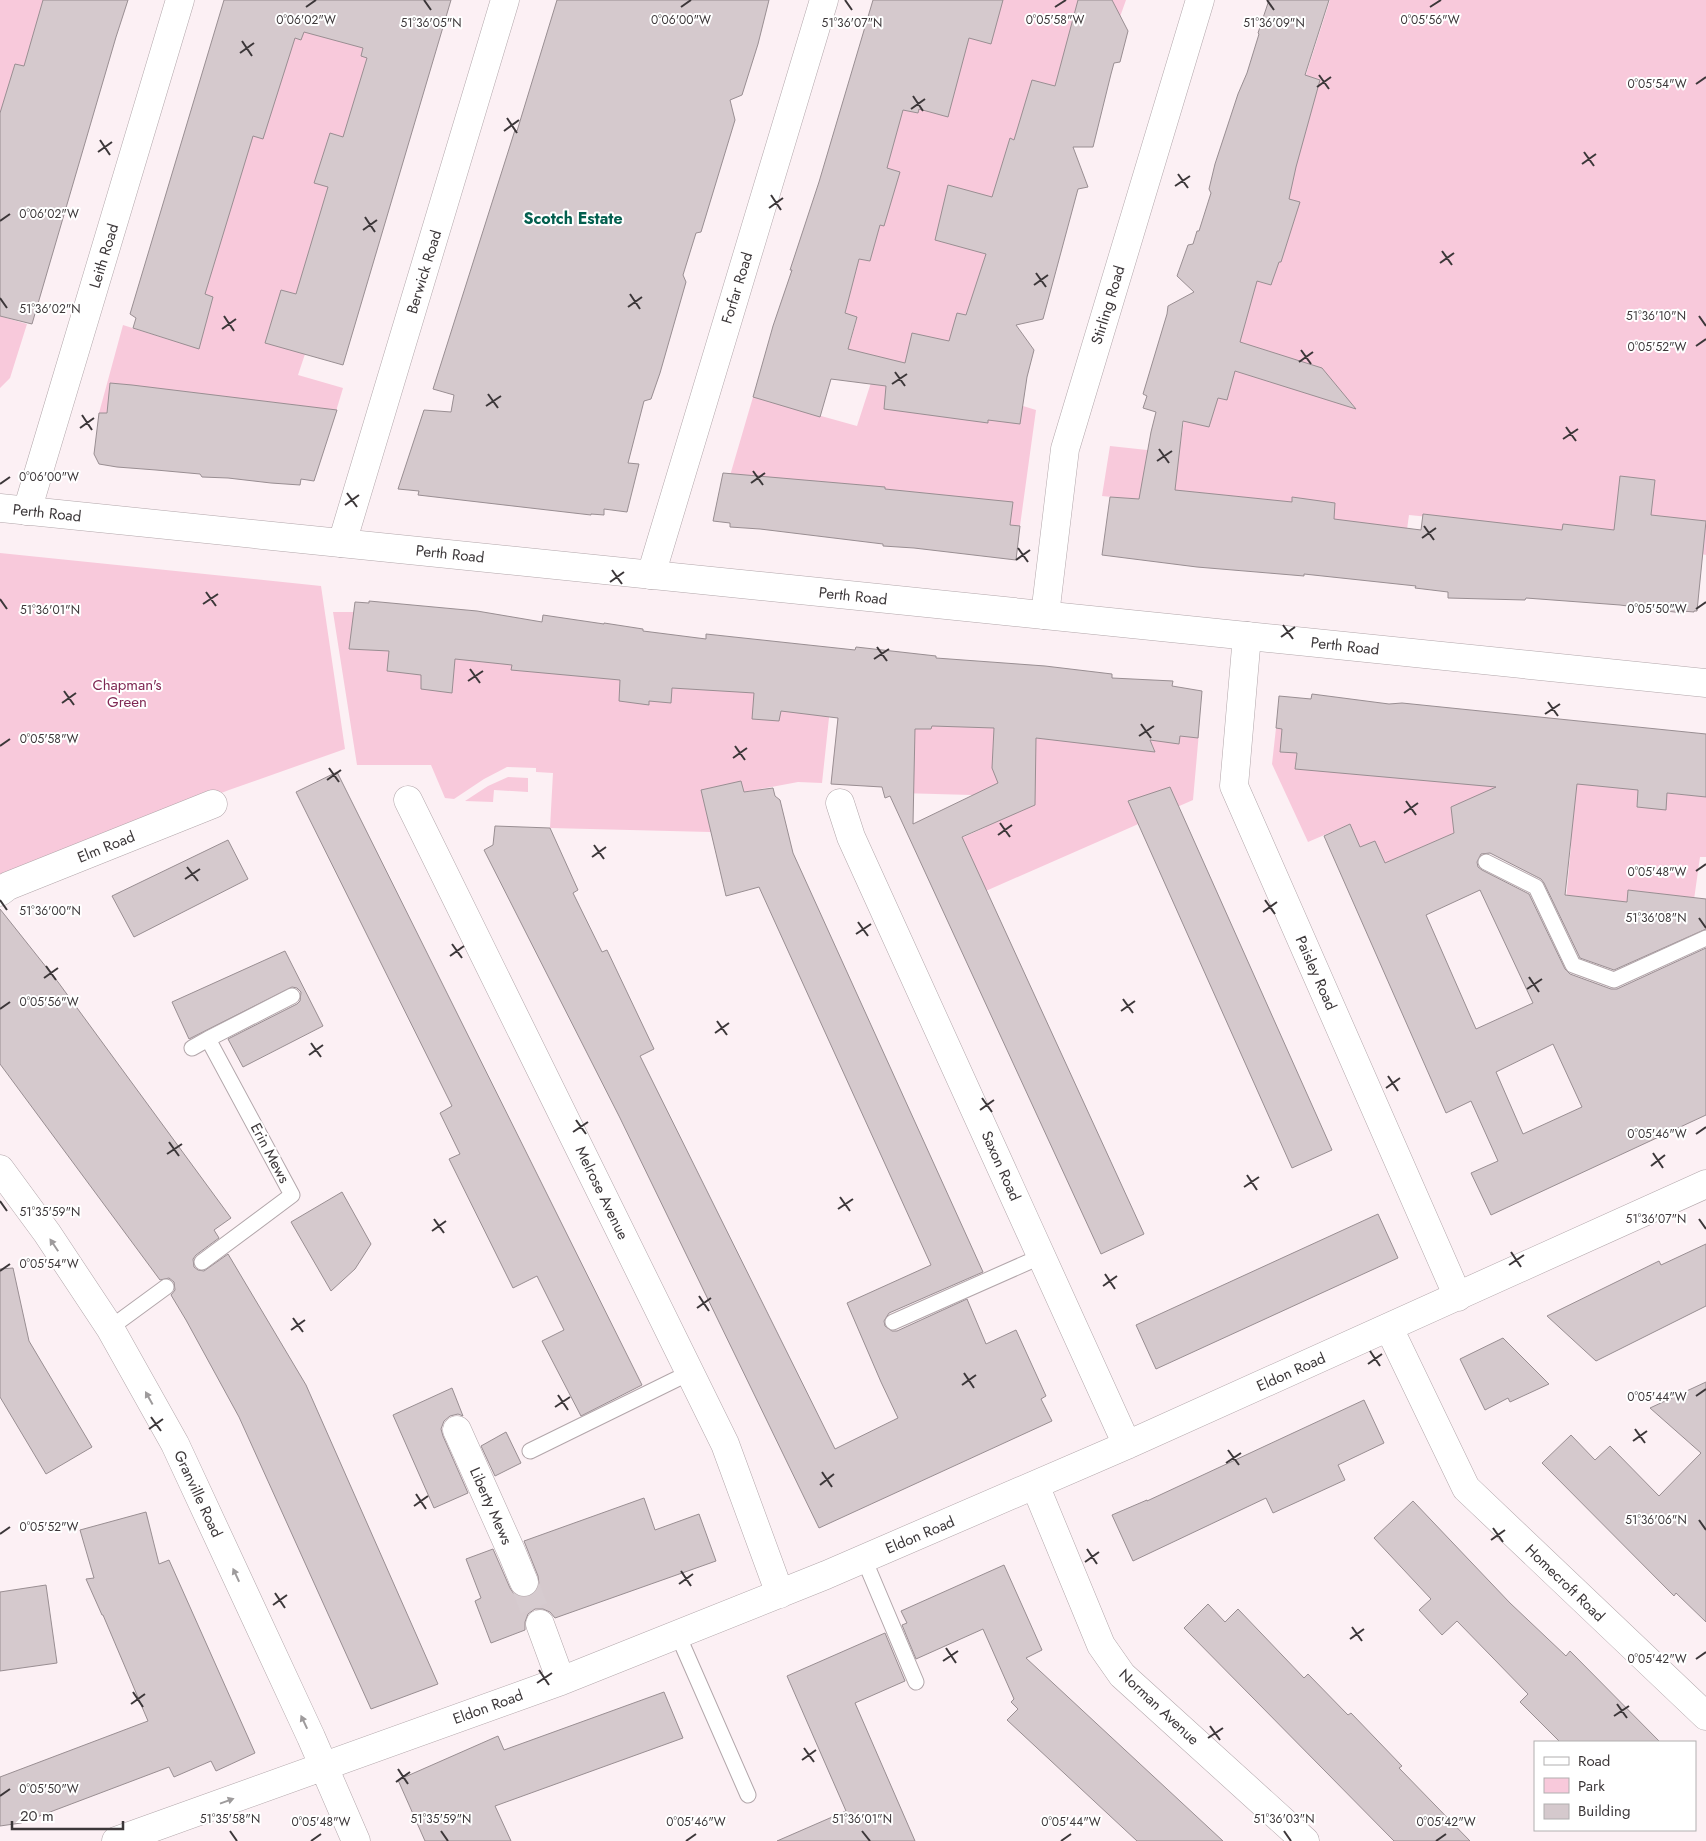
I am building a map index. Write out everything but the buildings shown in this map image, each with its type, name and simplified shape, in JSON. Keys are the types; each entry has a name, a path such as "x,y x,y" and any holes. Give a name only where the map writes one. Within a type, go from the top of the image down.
{"street":[{"name":"Leith Road","path":"28,511 180,0"},
{"name":"Berwick Road","path":"342,543 505,0"},
{"name":"Forfar Road","path":"651,575 824,0"},
{"name":"Stirling Road","path":"1045,615 1065,449 1200,0"},
{"name":"Perth Road","path":"0,508 1706,683"},
{"name":"Paisley Road","path":"1247,636 1234,786 1458,1297"},
{"name":"Melrose Avenue","path":"408,800 725,1444 780,1594"},
{"name":"Saxon Road","path":"840,803 852,837 1127,1445"},
{"name":"Elm Road","path":"0,892 8,886 213,804"},
{"name":"Granville Road","path":"0,1169 47,1233 110,1328 175,1444 324,1767 356,1841"},
{"name":"Eldon Road","path":"129,1839 561,1680 780,1594 1127,1445 1706,1184"},
{"name":"Homecroft Road","path":"1389,1328 1466,1488 1706,1716"},
{"name":"Liberty Mews","path":"457,1430 524,1582"},
{"name":"Norman Avenue","path":"1036,1485 1101,1645 1122,1675 1305,1841"},
{"path":"540,1624 561,1680"}],"lane":[{"path":"1486,862 1536,887 1573,964 1614,980 1706,938"},
{"path":"192,1048 292,996"},
{"name":"Erin Mews","path":"202,1262 292,1194 208,1040"},
{"path":"893,1322 1042,1256"},
{"path":"110,1328 166,1287"},
{"path":"530,1451 691,1372"},
{"path":"864,1559 916,1682"},
{"path":"678,1635 748,1795"}],"green space":[{"path":"0,0 82,0 0,296"},
{"path":"279,0 401,0 298,375 343,388 334,418 288,439 99,413 123,325 170,340"},
{"path":"938,0 1126,0 983,400 1023,406 1036,410 1019,533 729,479 753,397 857,426 878,361 833,347 837,336 851,340 857,318 845,314 892,122"},
{"path":"1330,0 1706,0 1706,555 1627,537 1409,515 1406,537 1334,520 1102,496 1110,446 1179,452 1184,421 1194,423"},
{"path":"0,316 27,324 10,378 0,388"},
{"name":"Chapman's Green","path":"0,553 321,586 345,749 229,790 0,879"},
{"path":"333,612 354,612 832,690 822,783 798,782 744,792 718,828 710,832 550,828 553,773 536,772 536,768 507,767 484,779 454,799 445,798 431,765 357,765"},
{"path":"840,694 1199,732 1193,800 979,894 955,841 986,827 972,795 899,793 882,787 831,784"},
{"path":"1276,728 1673,794 1706,796 1706,857 1700,857 1690,928 1565,911 1571,846 1470,837 1454,833 1385,863 1375,841 1360,847 1350,824 1308,842 1272,764"},
{"path":"508,777 528,778 528,792 494,790 493,802 465,801 488,786"}],"tunnel":[{"path":"524,1582 540,1624"}],"district":[{"name":"Scotch Estate","path":"573,218"}]}
